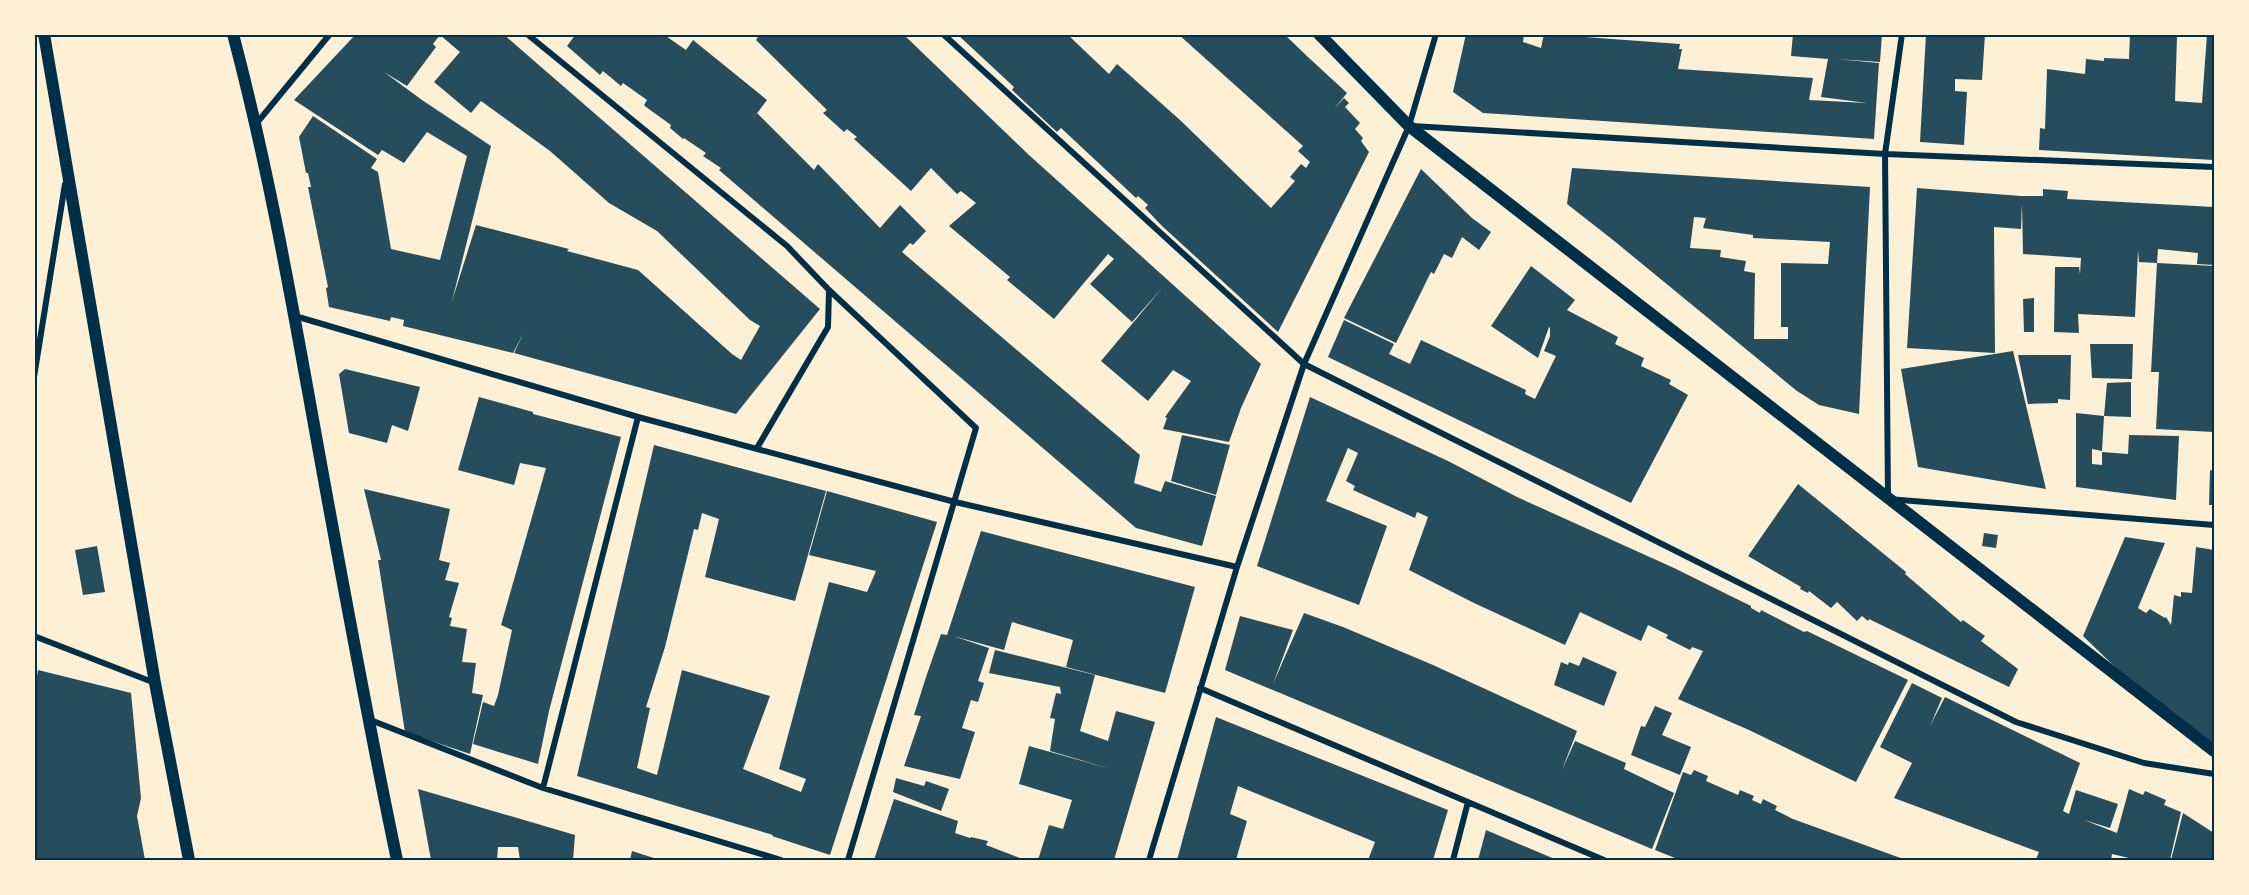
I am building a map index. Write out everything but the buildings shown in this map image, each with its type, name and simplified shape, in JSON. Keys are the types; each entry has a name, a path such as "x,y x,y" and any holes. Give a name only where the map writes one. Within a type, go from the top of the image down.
{"main road":[{"path":"44,34 155,683 189,861"},
{"path":"233,34 256,124 295,316 368,719 397,861"},
{"path":"1319,34 1409,126 2214,751"}],"street":[{"path":"256,124 330,34"},
{"path":"528,34 788,246 829,290 976,428 848,861"},
{"path":"943,34 1304,364 2016,722 2144,763 2214,774"},
{"path":"1149,861 1237,567 1304,364 1409,126 1437,34"},
{"path":"1902,34 1885,154 1888,499 2214,525"},
{"path":"1409,126 1885,154 2214,167"},
{"path":"34,377 67,174"},
{"path":"757,448 828,327 829,290"},
{"path":"295,316 638,417 955,502 1237,567"},
{"path":"543,788 638,417"},
{"path":"34,636 155,683"},
{"path":"1200,688 1605,861"},
{"path":"368,719 543,788 781,861"},
{"path":"1453,861 1467,802"}]}
